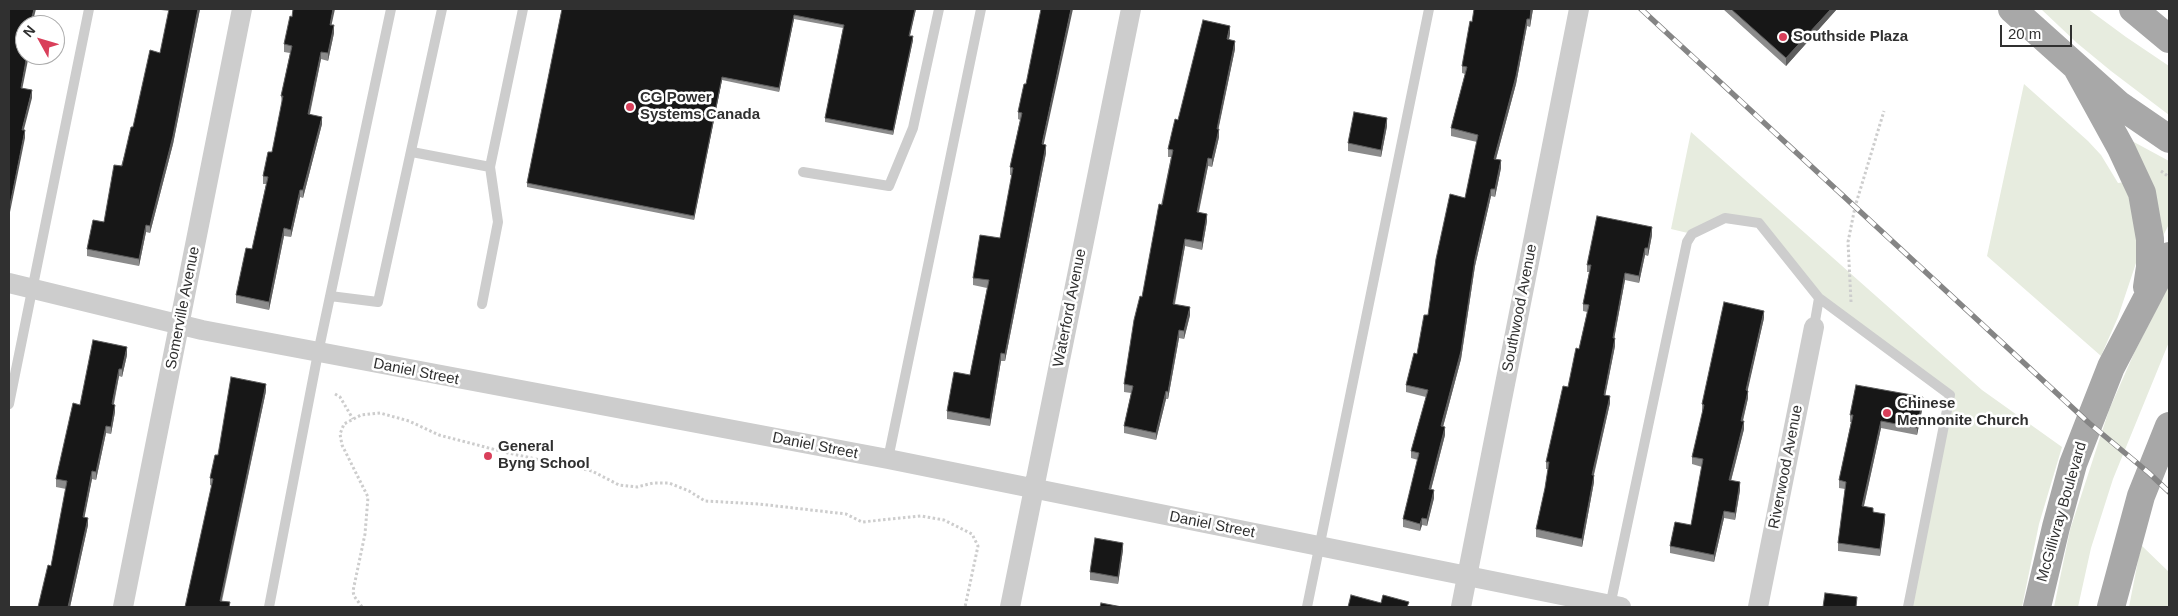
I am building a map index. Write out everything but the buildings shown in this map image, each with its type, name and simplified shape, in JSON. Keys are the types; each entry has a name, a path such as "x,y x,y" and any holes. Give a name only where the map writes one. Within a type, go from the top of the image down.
{"main road":[{"path":"2012,9 2118,104 2169,139"},
{"path":"2133,9 2169,39"},
{"path":"2076,68 2121,148 2142,193 2149,226 2151,255 2145,300"},
{"name":"McGillivray Boulevard","path":"2038,607 2056,527 2073,464 2112,366 2169,256"},
{"path":"2111,607 2140,496 2169,426"}],"street":[{"name":"Somerville Avenue","path":"123,607 242,9"},
{"name":"Waterford Avenue","path":"1010,607 1131,9"},
{"name":"Southwood Avenue","path":"1461,607 1579,9"},
{"name":"Daniel Street","path":"9,283 180,324 318,353 888,459 1033,490 1613,606"},
{"name":"Riverwood Avenue","path":"1758,607 1814,327"}],"lane":[{"path":"9,404 89,9"},
{"path":"269,607 318,353 391,9"},
{"path":"330,296 378,302 442,9"},
{"path":"482,304 498,222 490,167 523,9"},
{"path":"803,172 889,186 913,128 939,9"},
{"path":"888,459 982,9"},
{"path":"1308,607 1429,9"},
{"path":"412,152 490,167"},
{"path":"1613,606 1685,250 1692,234 1725,218 1760,222 1819,298 1950,395 1908,607"},
{"path":"1814,327 1819,298"}],"path":[{"path":"1852,322 1848,242 1855,207 1884,111"},
{"path":"335,394 340,397 353,420"},
{"path":"362,607 354,596 353,591 365,534 368,497 342,444 340,434 344,424 360,415 380,413 409,421 440,435 508,453 592,471 619,485 637,487 653,483 669,483 689,491 705,501 759,504 846,514 862,522 921,516 944,520 960,526 972,534 978,546 965,607"}],"shaded area":[{"path":"2041,9 2088,9 2169,66 2169,115 2077,43"},
{"path":"2024,84 2088,141 2101,155 2118,183 2126,182 2139,239 2136,263 2118,317 2101,356 1987,256"},
{"path":"1691,132 1982,390 2062,447 2039,524 2022,607 1910,607 1950,395 1819,298 1759,223 1725,218 1692,234 1671,229"},
{"path":"2132,141 2169,161 2169,224 2163,236"},
{"path":"2169,285 2169,342 2113,479 2091,548 2078,607 2054,607 2070,530 2109,410 2135,351"},
{"path":"2141,545 2169,572 2169,607 2129,607"}],"railway":[{"path":"1641,9 2089,423 2169,492"}],"place":[{"name":"Southside Plaza","path":"1783,37"},
{"name":"CG Power Systems Canada","path":"630,107"},
{"name":"Chinese Mennonite Church","path":"1887,413"},
{"name":"General Byng School","path":"488,456"}]}
